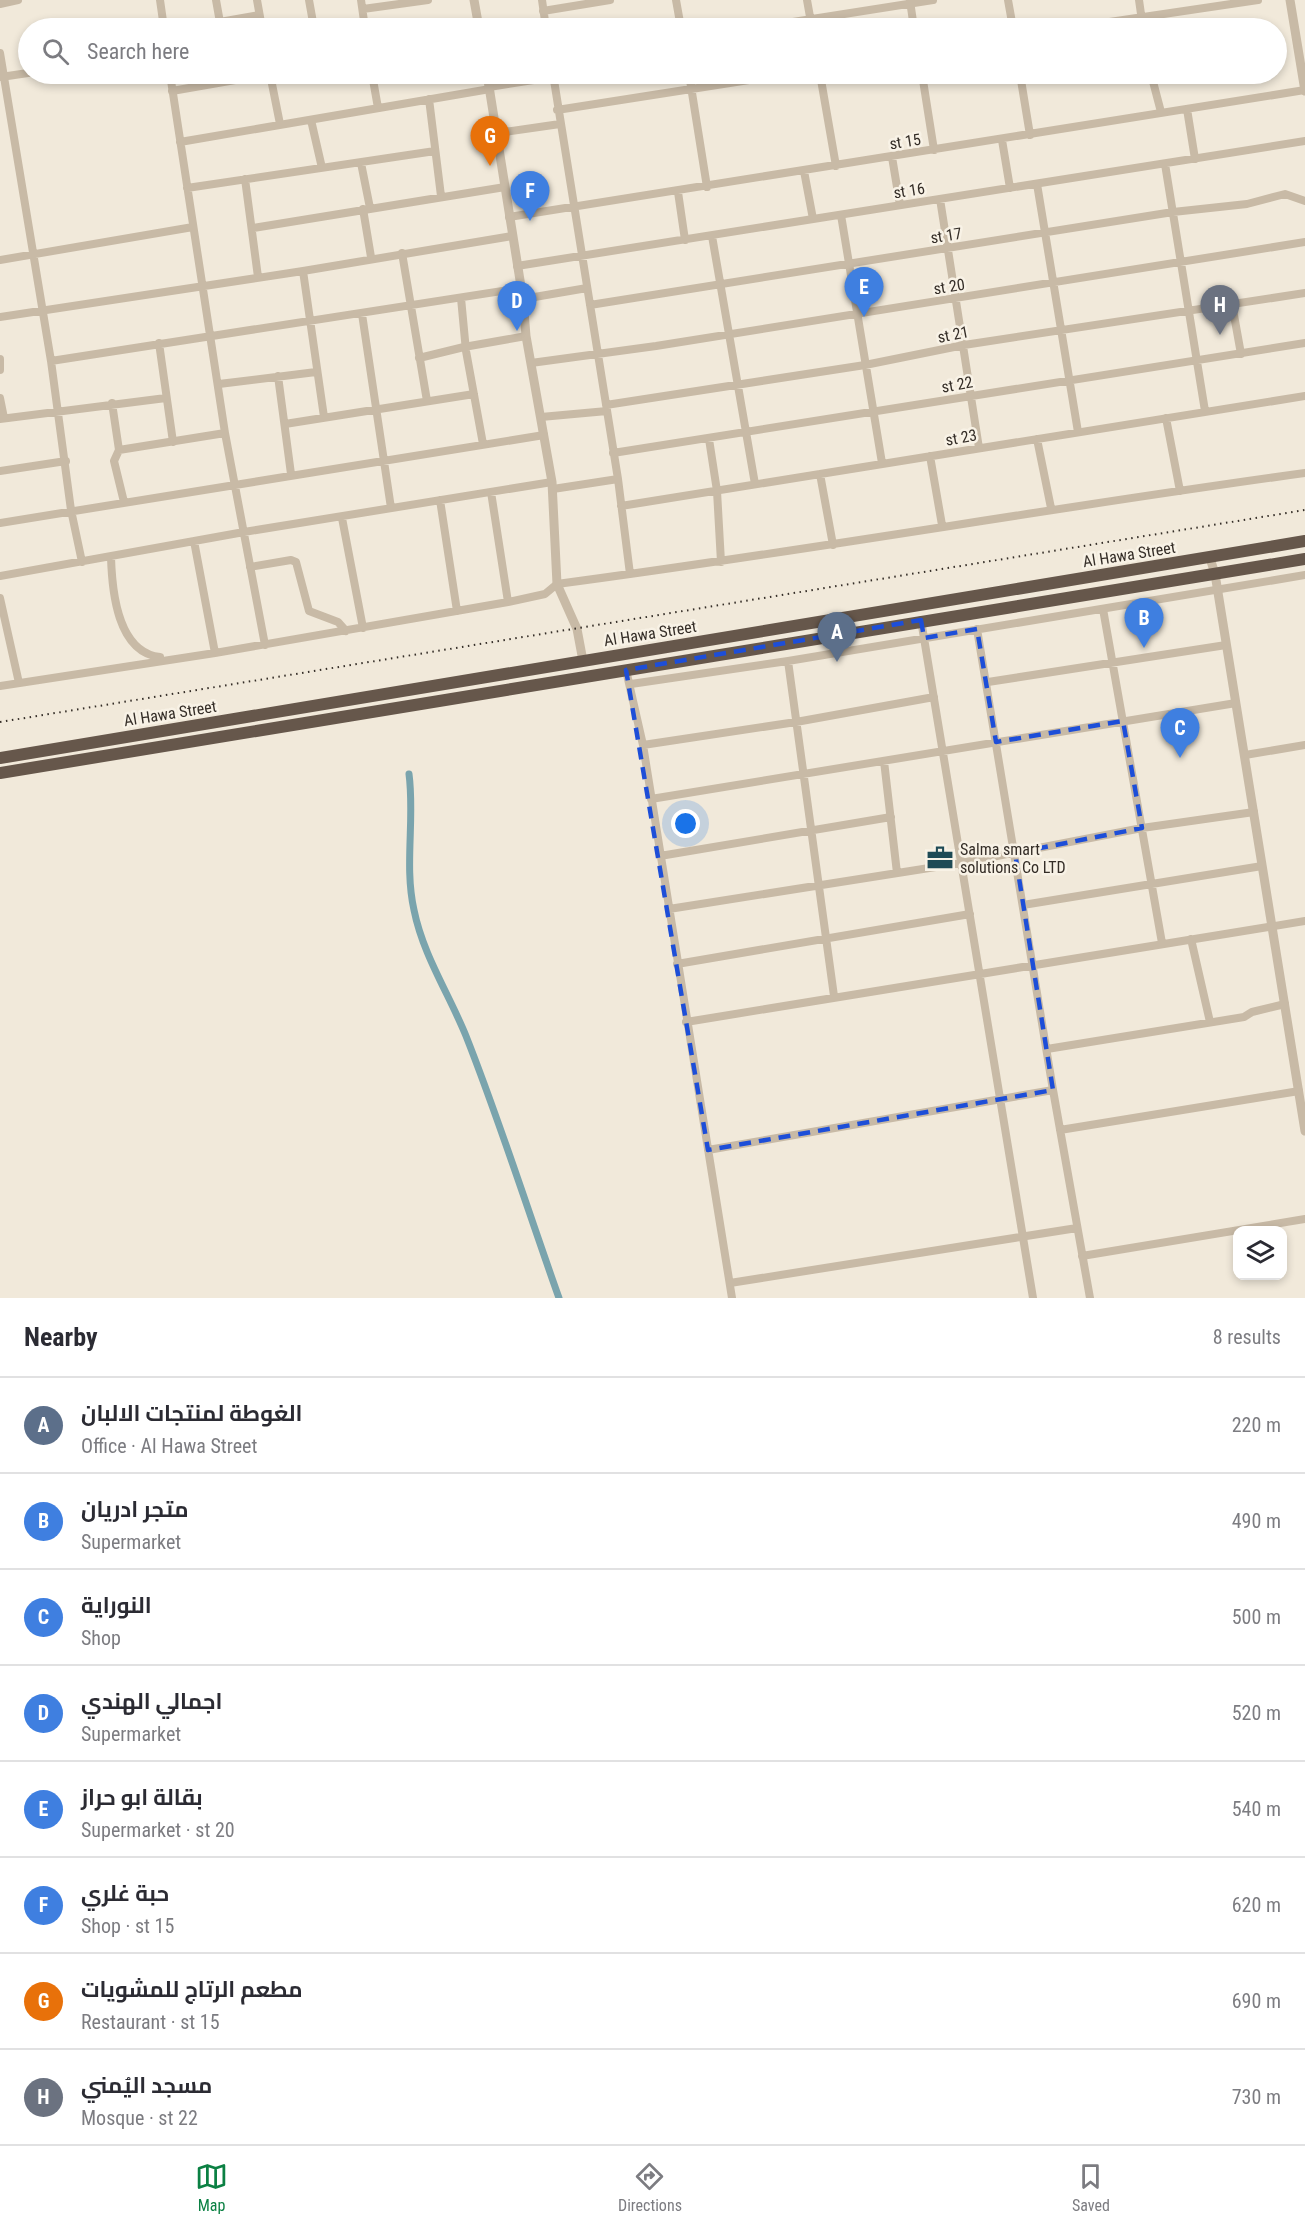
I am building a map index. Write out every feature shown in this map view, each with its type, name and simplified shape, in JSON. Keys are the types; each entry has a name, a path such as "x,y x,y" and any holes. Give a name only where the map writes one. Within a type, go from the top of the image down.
{"highway":[{"name":"Al Hawa Street","path":"0,758 1305,541"},
{"name":"Al Hawa Street","path":"0,773 921,620 1305,559"}],"street":[{"path":"0,3 18,0"},
{"path":"160,0 163,18"},
{"path":"216,0 219,18"},
{"path":"257,0 260,18"},
{"path":"309,0 312,18"},
{"path":"362,4 428,0"},
{"path":"477,18 474,1 485,0"},
{"path":"542,0 544,18"},
{"path":"543,11 610,0"},
{"path":"676,0 679,18"},
{"path":"807,0 811,18"},
{"path":"822,18 933,0"},
{"path":"1008,0 1011,18"},
{"path":"1139,0 1141,17"},
{"path":"1135,18 1258,0"},
{"path":"1290,0 1301,48 1305,90"},
{"path":"910,2 912,18"},
{"path":"247,18 259,15"},
{"path":"0,53 2,77 51,361 71,510 82,562"},
{"path":"2,77 18,75"},
{"path":"171,84 225,433 265,645"},
{"path":"172,91 212,84"},
{"path":"272,84 280,124"},
{"path":"374,84 378,108"},
{"path":"489,84 523,299 526,336 552,486 557,584 577,629 583,661"},
{"path":"180,142 509,84"},
{"path":"554,84 618,479 630,574"},
{"path":"691,84 707,187"},
{"path":"557,110 724,84"},
{"path":"822,84 836,166"},
{"path":"924,84 934,150"},
{"path":"1022,84 1030,135"},
{"path":"1154,84 1161,112"},
{"name":"st 15","path":"509,217 678,192 1305,90"},
{"path":"429,99 441,196"},
{"path":"1187,109 1195,159"},
{"path":"311,120 321,168"},
{"path":"497,133 560,124"},
{"path":"1002,140 1010,188"},
{"name":"st 16","path":"517,266 1305,141"},
{"path":"187,188 435,151"},
{"path":"892,157 900,205"},
{"path":"361,162 371,258"},
{"path":"1165,164 1205,411"},
{"path":"804,171 813,219"},
{"path":"245,179 258,277"},
{"path":"1037,184 1078,432"},
{"path":"253,228 505,187"},
{"path":"678,192 685,240"},
{"name":"st 17","path":"590,305 1173,212 1246,204 1285,194 1305,201"},
{"path":"940,199 979,448"},
{"path":"840,215 882,463"},
{"path":"0,260 193,227"},
{"path":"0,317 303,271 512,236"},
{"path":"712,236 755,484"},
{"name":"st 20","path":"531,363 729,335 1181,260 1305,242"},
{"path":"402,253 427,401"},
{"path":"303,271 324,417"},
{"path":"51,361 159,343 212,338 311,320 521,288"},
{"path":"523,299 587,288"},
{"name":"st 21","path":"541,417 865,365 964,345 1305,293"},
{"path":"461,298 466,347 483,444"},
{"path":"1232,304 1241,354"},
{"path":"362,314 391,508"},
{"path":"418,358 526,336"},
{"path":"159,343 173,442"},
{"name":"st 22","path":"613,453 1305,343"},
{"path":"0,359 0,370"},
{"path":"219,384 316,372"},
{"path":"278,376 291,474"},
{"path":"285,424 474,394"},
{"name":"st 23","path":"621,506 1305,396"},
{"path":"0,398 2,418 166,398"},
{"path":"112,403 119,450 114,461 124,502"},
{"path":"1166,418 1180,490"},
{"path":"119,450 225,433"},
{"path":"0,523 235,483 544,435"},
{"path":"1037,438 1051,508"},
{"path":"709,439 717,490 721,562"},
{"path":"930,456 942,525"},
{"path":"0,471 66,461"},
{"path":"0,686 346,632 544,594 557,584 721,562 1051,508 1305,473"},
{"path":"820,474 833,544"},
{"path":"0,576 244,532 342,518 440,500 491,492 618,479"},
{"path":"491,492 508,602"},
{"path":"440,500 457,611"},
{"path":"342,518 363,628"},
{"path":"194,541 215,653"},
{"path":"111,557 114,598 130,638 142,653 170,659"},
{"path":"1210,558 1215,574 1245,754 1305,1131"},
{"path":"250,567 291,560 296,562 309,611 338,622 346,632"},
{"path":"631,684 788,661 1305,575"},
{"path":"0,598 19,683"},
{"path":"1103,609 1162,943"},
{"path":"921,620 1033,1298"},
{"path":"977,629 1053,1090 1090,1298"},
{"path":"987,682 1226,645"},
{"path":"788,661 834,996"},
{"path":"626,670 643,745 732,1298"},
{"path":"643,745 796,722 934,697"},
{"path":"651,799 1236,703"},
{"path":"1245,754 1305,745"},
{"path":"884,761 897,873"},
{"path":"669,909 1015,854 1142,828 1254,812"},
{"path":"660,856 891,817"},
{"path":"1023,905 1263,866"},
{"path":"677,964 970,914"},
{"path":"686,1022 834,996 1305,921"},
{"path":"1191,939 1210,1022"},
{"path":"1047,1049 1244,1017 1252,1012 1285,1004"},
{"path":"708,1150 1053,1090"},
{"path":"1060,1130 1299,1090"},
{"path":"1082,1256 1305,1219"},
{"path":"730,1283 1077,1228"}],"highlighted area":[{"path":"921,620 924,638 977,629 996,742 1123,721 1142,828 1015,853 1053,1090 708,1150 626,670"}],"waterway":[{"path":"409,774 411,791 410,877 418,927 430,959 466,1036 559,1298"}],"railway":[{"path":"0,722 1305,510"}],"place":[{"name":"مطعم الرتاج للمشويات","path":"490,166"},
{"name":"حبة غلري","path":"530,221"},
{"name":"بقالة ابو حراز","path":"864,317"},
{"name":"اجمالي الهندي","path":"517,331"},
{"name":"مسجد اليُمني","path":"1220,335"},
{"name":"متجر ادريان","path":"1144,648"},
{"name":"الغوطة لمنتجات الالبان","path":"837,662"},
{"name":"النوراية","path":"1180,758"},
{"name":"Salma smart solutions Co LTD","path":"940,858"}]}
